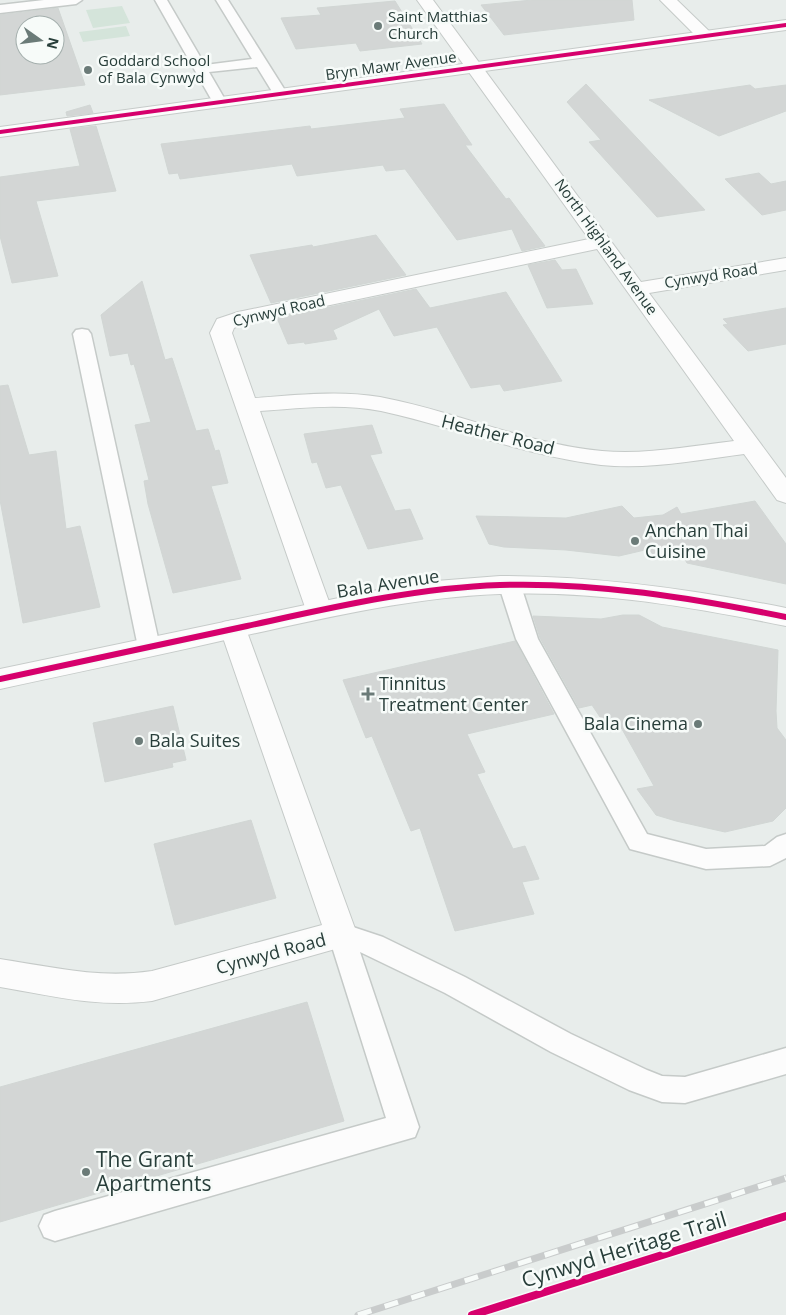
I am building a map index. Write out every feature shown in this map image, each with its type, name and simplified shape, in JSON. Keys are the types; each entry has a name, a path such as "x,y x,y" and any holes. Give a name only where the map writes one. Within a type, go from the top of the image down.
{"street":[{"name":"North Highland Avenue","path":"425,0 786,495"},
{"path":"668,0 704,35"},
{"name":"Bryn Mawr Avenue","path":"0,132 786,25"},
{"name":"Cynwyd Road","path":"319,610 221,333 225,324 231,320 602,242"},
{"name":"Cynwyd Road","path":"636,289 786,264"},
{"name":"Heather Road","path":"247,405 333,399 380,404 559,451 602,458 646,459 750,446"},
{"name":"Bala Avenue","path":"0,679 319,610 407,594 455,588 510,586 572,587 639,592 720,604 786,617"},
{"name":"Cynwyd Road","path":"0,973 85,990 130,990 162,984 342,934 233,629"}],"lane":[{"path":"0,10 76,0"},
{"path":"161,0 220,103"},
{"path":"222,0 281,95"},
{"path":"201,69 261,62"},
{"path":"82,334 149,647"},
{"path":"510,586 527,639 638,842 706,859 770,856 786,844"},
{"path":"342,934 373,946 447,981 561,1043 639,1081 662,1089 685,1090 786,1061"},
{"path":"55,1226 404,1127 342,934"}],"shaded area":[{"path":"122,6 130,23 93,28 86,10"},
{"path":"126,26 130,36 83,42 79,32"}],"building":[{"path":"532,0 632,0 634,20 504,35 481,5"},
{"name":"Saint Matthias Church","path":"395,1 422,44 360,51 356,43 296,49 281,18 321,15 317,8"},
{"path":"58,8 60,15 15,15 15,65 65,65 65,28 85,85 0,95 0,15"},
{"path":"586,84 705,210 657,217 589,142 601,140 567,102"},
{"path":"750,85 755,89 786,85 786,111 719,136 649,100"},
{"path":"444,104 472,145 465,145 506,199 509,198 545,246 522,251 512,229 457,240 405,169 386,171 383,165 297,176 292,164 180,179 178,173 169,174 161,144 310,126 311,129 405,118 400,109"},
{"path":"90,105 93,113 67,116 66,112"},
{"path":"96,126 116,191 36,201 58,276 12,283 0,236 0,177 80,166 70,129"},
{"path":"759,173 771,184 786,181 786,210 762,215 725,179"},
{"path":"376,235 406,275 271,303 250,255 312,245 313,247"},
{"path":"555,260 562,270 576,269 593,304 547,308 528,265"},
{"path":"142,281 165,360 172,358 196,431 208,429 215,451 219,450 228,483 211,486 241,579 173,593 148,504 144,481 149,480 135,425 151,422 134,364 131,365 128,353 110,356 101,315"},
{"path":"416,289 430,308 506,292 562,381 504,391 500,384 471,388 437,327 394,336 379,309 333,330 337,339 305,344 304,342 288,344 277,318"},
{"path":"786,308 786,344 748,351 723,325 728,324 723,319"},
{"path":"8,385 29,455 56,451 66,529 80,526 100,607 23,623 0,500 0,386"},
{"path":"372,425 382,453 370,455 395,511 410,509 423,539 368,549 341,485 326,488 317,462 312,463 304,434"},
{"path":"755,501 786,544 786,584 687,563 682,554 655,557 649,549 619,556 566,550 504,547 489,544 476,516 566,518 622,506 634,518 663,515 677,507 681,514"},
{"name":"Bala Cinema","path":"623,615 639,615 662,627 778,650 776,711 777,728 786,740 786,808 773,821 725,832 676,821 656,815 637,789 654,786 618,722 606,726 592,705 579,708 540,638 533,616 601,619"},
{"path":"515,641 554,714 467,734 485,772 477,774 513,849 525,846 539,879 522,882 534,914 455,931 420,828 411,831 372,736 366,738 343,680"},
{"name":"Bala Suites","path":"173,706 186,760 172,763 173,767 105,782 93,723"},
{"path":"251,820 276,898 175,925 154,844"},
{"name":"The Grant Apartments","path":"307,1002 344,1121 0,1222 0,1087"}],"railway":[{"path":"358,1315 786,1178"}],"cycle path":[{"path":"0,132 786,25"},
{"path":"0,679 341,606 436,590 468,587 536,585 608,589 680,598 786,617"},
{"name":"Cynwyd Heritage Trail","path":"472,1315 786,1216"}],"place":[{"name":"Saint Matthias Church","path":"378,26"},
{"name":"Goddard School of Bala Cynwyd","path":"88,70"},
{"name":"Anchan Thai Cuisine","path":"635,541"},
{"name":"Tinnitus Treatment Center","path":"368,694"},
{"name":"Bala Cinema","path":"698,724"},
{"name":"Bala Suites","path":"139,741"},
{"name":"The Grant Apartments","path":"86,1172"}]}
